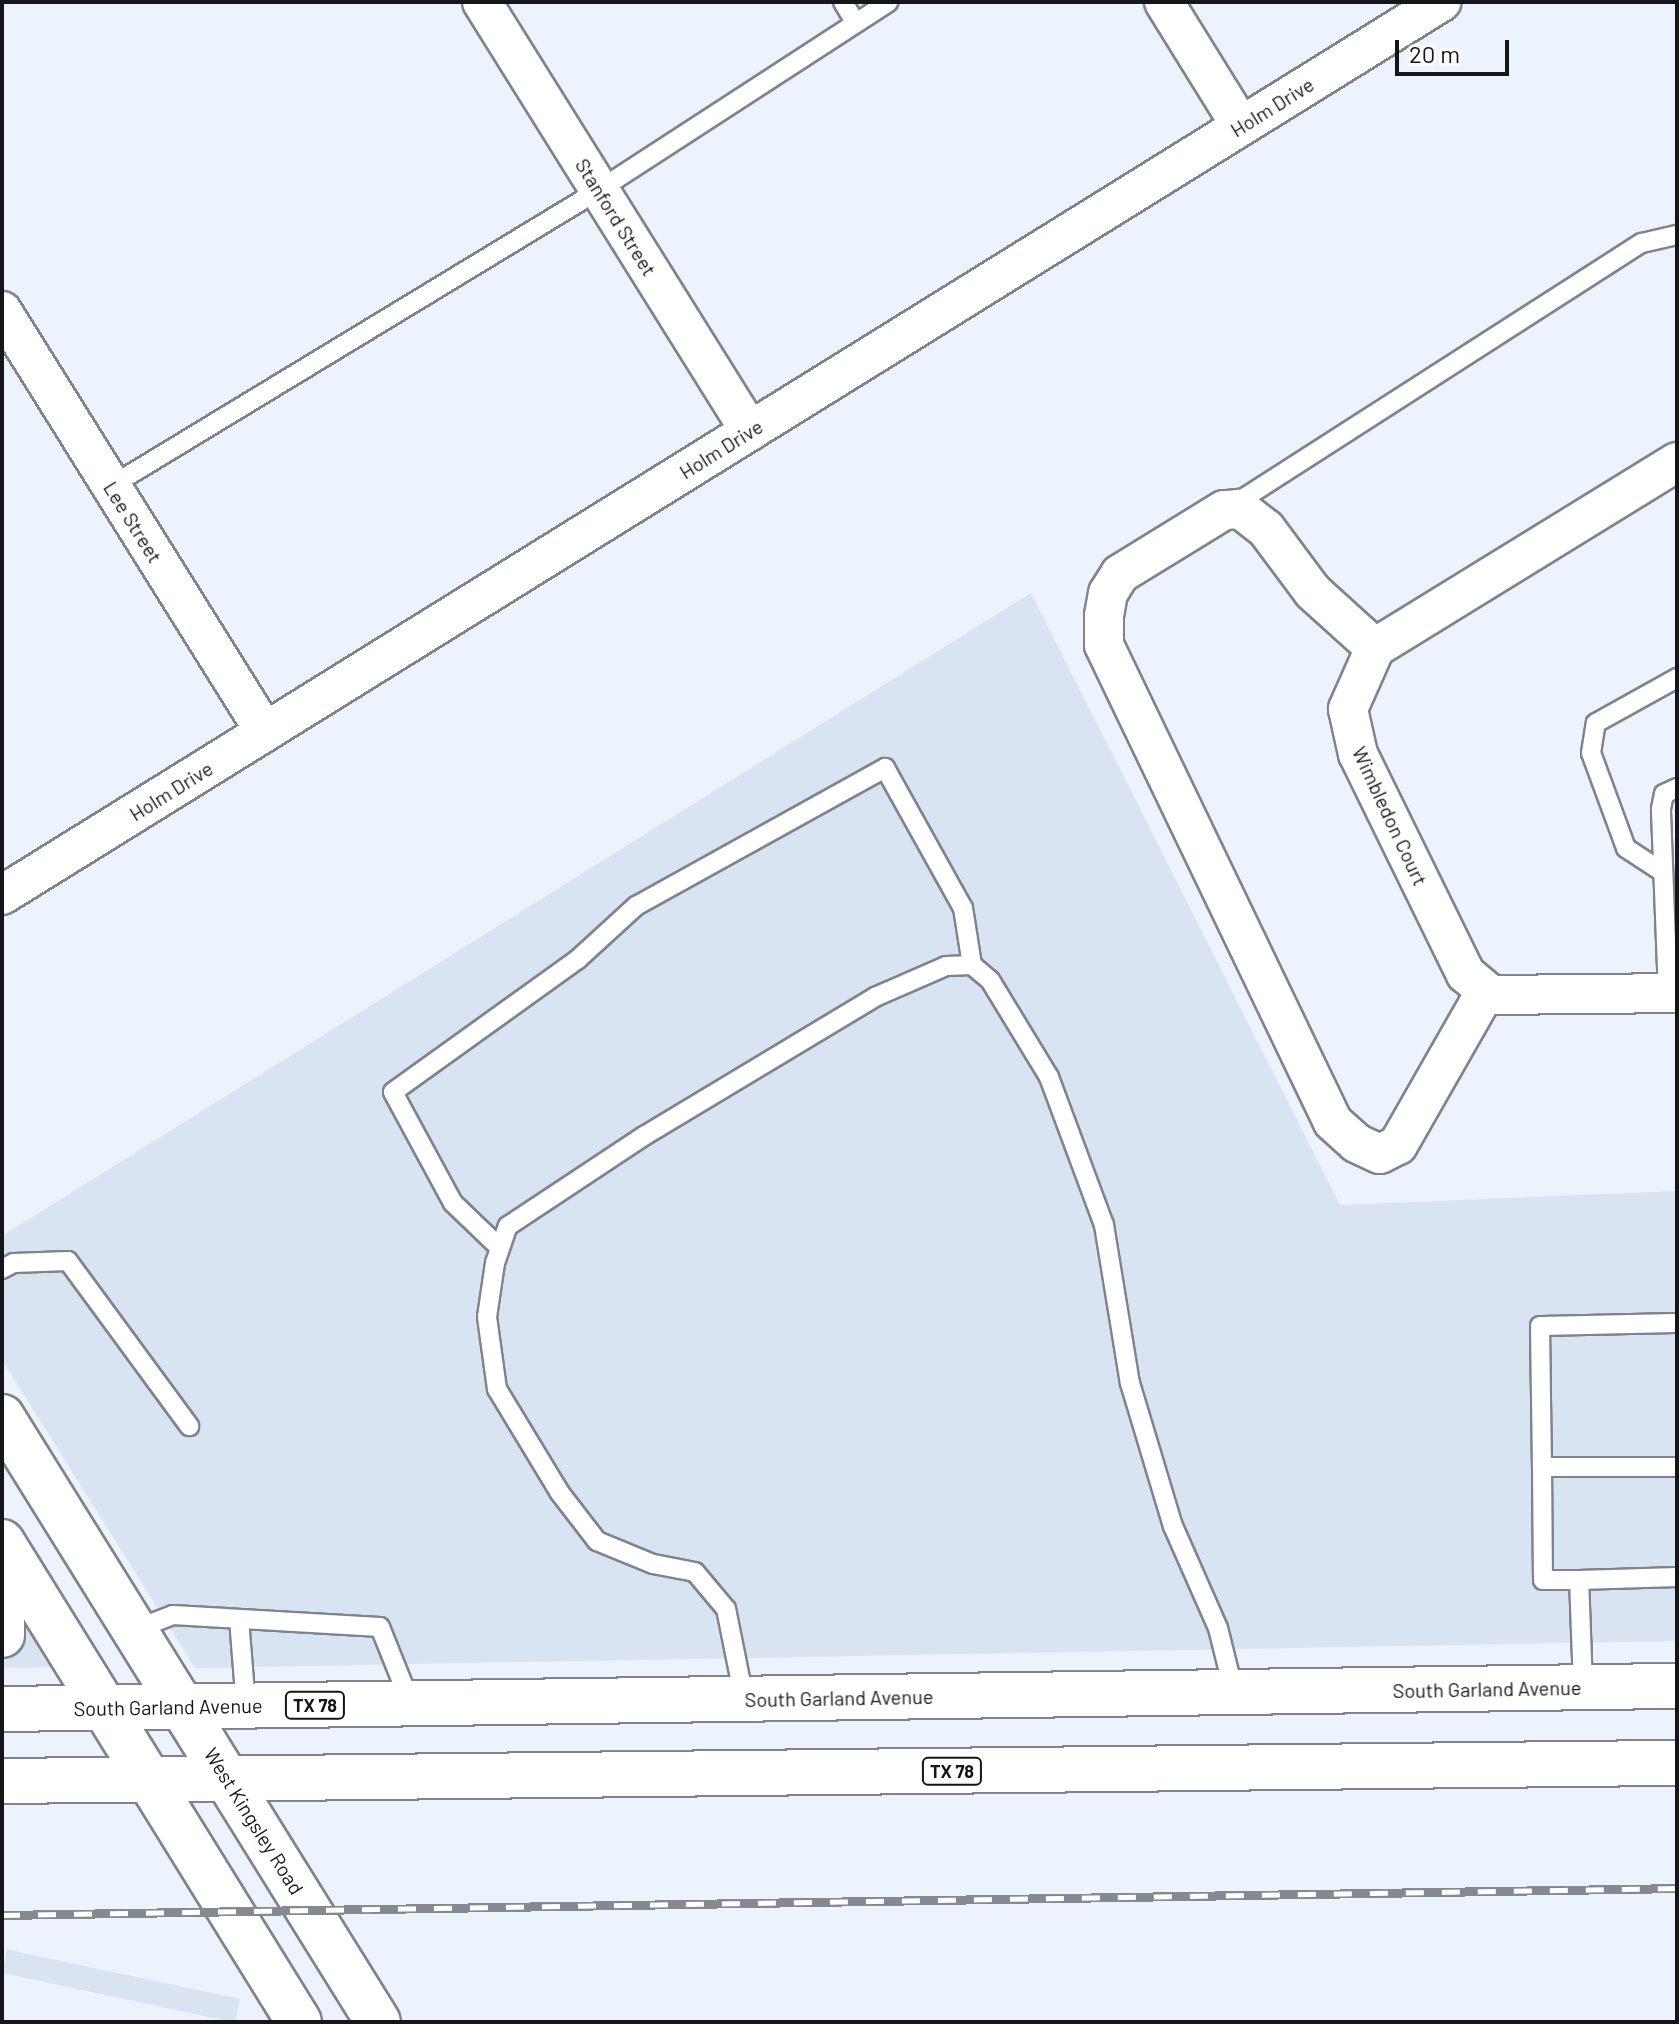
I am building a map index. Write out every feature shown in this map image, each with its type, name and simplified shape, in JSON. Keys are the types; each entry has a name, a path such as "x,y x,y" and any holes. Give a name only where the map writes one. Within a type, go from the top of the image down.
{"main road":[{"name":"West Kingsley Road","path":"2,1417 378,2022"},
{"path":"2,1542 145,1778 299,2022"},
{"path":"2,1588 2,1635"},
{"name":"South Garland Avenue","path":"2,1709 1677,1686"},
{"name":"TX 78","path":"2,1781 1677,1763"}],"street":[{"name":"Stanford Street","path":"482,2 750,431"},
{"path":"1164,2 1241,126"},
{"name":"Holm Drive","path":"2,895 1441,2"},
{"name":"Lee Street","path":"2,311 265,732"},
{"path":"1672,994 1491,995 1486,991 1398,1145 1380,1154 1356,1143 1333,1122 1104,645 1108,593 1120,574 1224,510 1240,509 1260,523 1313,592 1375,648 1677,462"},
{"name":"Wimbledon Court","path":"1375,648 1348,709 1358,754 1466,974 1486,991"}],"lane":[{"path":"843,2 855,22"},
{"path":"111,486 599,190 888,2"},
{"path":"1224,510 1642,243 1677,235"},
{"path":"1661,871 1626,848 1591,753 1596,723 1677,678"},
{"path":"500,1248 453,1203 393,1092 578,959 636,906 885,768 963,908 972,965 990,980 1049,1077 1104,1225 1130,1383 1173,1526 1218,1628 1234,1692"},
{"path":"1672,994 1661,871 1661,809 1664,794 1677,788"},
{"path":"744,1699 726,1609 695,1572 653,1564 597,1541 560,1493 497,1389 487,1317 500,1248 508,1226 644,1136 875,997 946,966 972,965"},
{"path":"2,1269 14,1263 68,1261 189,1426"},
{"path":"1677,1323 1540,1326 1543,1580 1677,1577"},
{"path":"1542,1467 1677,1467"},
{"path":"1579,1580 1583,1687"},
{"path":"134,1630 173,1615 380,1627 411,1704"},
{"path":"239,1619 246,1706"}],"shaded area":[{"path":"1031,593 1340,1205 1677,1191 1677,1641 195,1668 2,1360 2,1236"},
{"path":"2,1566 65,1667 2,1668"},
{"path":"7,1950 240,1999 233,2022 2,1973"}],"railway":[{"path":"2,1915 1677,1888"}]}
